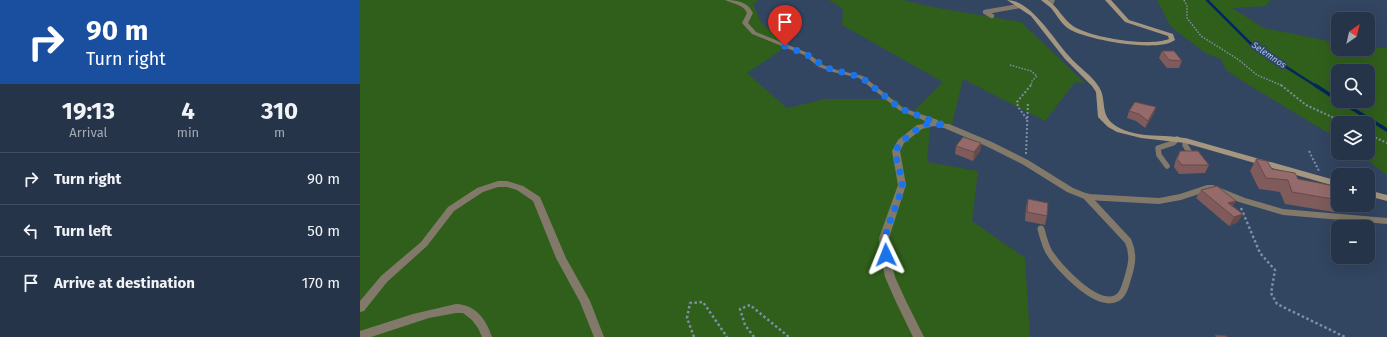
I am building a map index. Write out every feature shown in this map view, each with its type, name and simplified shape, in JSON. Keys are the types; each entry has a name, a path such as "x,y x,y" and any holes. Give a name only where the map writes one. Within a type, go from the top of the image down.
{"main road":[{"path":"1010,0 1033,15 1067,58 1095,85 1099,92 1102,117 1111,126 1124,133 1134,136 1186,141 1331,182"},
{"path":"1044,0 1052,2 1068,26 1078,32 1130,43 1164,43 1172,40 1171,36 1165,32 1127,21 1108,0"},
{"path":"1375,195 1387,198"}],"street":[{"path":"728,0 742,4 748,9 750,13 745,23 754,33 806,54 817,63 831,70 861,77 901,109 989,144 1026,162 1070,190 1087,197 1159,201 1181,197 1208,188 1213,188 1242,200 1283,212 1387,221"},
{"path":"919,337 894,289 890,278 884,238 902,184 896,154 901,142 920,127 930,124 946,126"},
{"path":"360,308 384,279 424,244 457,204 485,188 498,184 507,184 520,188 537,199 561,258 585,301 599,337"},
{"path":"360,336 440,311 457,308 464,309 477,319 487,337"}],"lane":[{"path":"992,16 985,12 1019,6"},
{"path":"1167,166 1159,155 1158,148 1172,143 1177,139"},
{"path":"1186,141 1185,145 1190,153"},
{"path":"1041,228 1048,250 1056,262 1080,285 1100,298 1111,300 1117,299 1122,293 1133,262 1132,248 1128,241 1087,197"}],"path":[{"path":"1184,0 1187,6 1187,18 1201,36 1239,60 1256,75 1285,87 1306,104 1331,116"},
{"path":"1010,65 1031,72 1037,76 1032,81 1031,86 1017,102 1018,107 1027,119"},
{"path":"1026,162 1028,102"},
{"path":"1375,137 1387,143"},
{"path":"1309,151 1325,181"},
{"path":"1242,200 1240,206 1260,253 1275,270 1271,293 1277,304 1345,337"},
{"path":"694,337 687,318 690,303 703,302 727,337"},
{"path":"754,337 745,325 740,310 750,305 789,337"}],"green space":[{"path":"360,0 758,0 753,4 761,22 786,47 747,73 787,108 825,99 894,99 912,113 943,82 842,25 843,9 829,0 903,0 938,8 1021,22 1085,83 1075,82 1045,121 963,79 952,125 930,126 927,162 978,171 972,221 1025,258 1030,337 360,337"},
{"path":"1157,0 1273,0 1269,1 1266,6 1232,8 1264,28 1331,42 1331,56 1375,56 1375,47 1387,48 1387,175 1367,160 1375,160 1375,116 1331,116 1331,135 1226,70 1221,59 1207,54 1171,27"}],"building":[{"path":"1162,51 1174,51 1182,61 1169,60"},
{"path":"1135,102 1156,107 1148,121 1139,114 1129,111"},
{"path":"963,137 981,143 974,152 956,146"},
{"path":"1180,151 1198,151 1209,165 1182,165 1177,159"},
{"path":"1256,159 1267,161 1272,169 1295,173 1298,179 1331,185 1331,199 1292,192 1288,180 1266,178"},
{"path":"1217,186 1236,201 1228,203 1243,214 1234,217 1201,190"},
{"path":"1028,199 1048,203 1047,216 1027,212"},
{"path":"1215,335 1227,336 1227,337 1216,337"}],"waterway":[{"name":"Selemnos","path":"1207,0 1253,46 1316,86"},
{"name":"Selemnos","path":"1315,85 1331,95"},
{"name":"Selemnos","path":"1351,108 1387,130"}],"route":[{"path":"785,46 806,54 817,63 827,68 859,76 897,107 906,112 946,126 930,124 920,127 901,142 896,151 902,184 884,238 886,255"}]}
